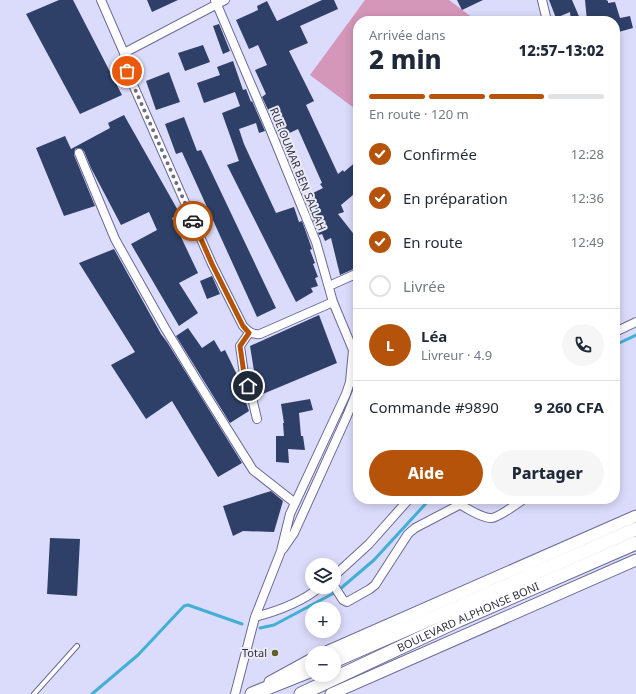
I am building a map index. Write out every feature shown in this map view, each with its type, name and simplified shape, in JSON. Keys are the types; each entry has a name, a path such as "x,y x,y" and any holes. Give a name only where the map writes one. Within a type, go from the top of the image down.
{"main road":[{"name":"BOULEVARD ALPHONSE BONI","path":"301,694 459,620 603,550 636,529"},
{"name":"BOULEVARD ALPHONSE BONI","path":"341,658 603,550 636,543"},
{"path":"252,694 305,673"}],"street":[{"path":"101,0 124,53 127,71 208,257 243,326 249,333 260,334 333,302"},
{"path":"124,53 216,2 226,0"},
{"path":"542,0 546,16"},
{"name":"RUE OUMAR BEN SALLAH","path":"216,2 316,242 333,302 353,350 352,369 346,394 295,503 286,528 281,551 255,617 235,694"},
{"path":"79,153 115,239 165,328 196,379 253,470 295,503"},
{"path":"329,286 353,274"},
{"path":"620,330 636,322"},
{"path":"249,333 240,346 244,374 257,419"},
{"name":"RUE OUMAR BEN SALLAH","path":"281,551 294,533 353,401"},
{"path":"341,570 369,544 405,504"},
{"path":"339,594 343,600 347,602 370,589 375,585 408,534 453,504"},
{"path":"460,504 491,518 516,504"},
{"path":"340,646 636,516"},
{"name":"BOULEVARD ALPHONSE BONI","path":"331,694 636,560"},
{"path":"255,617 280,610 312,594"},
{"path":"247,694 305,663"}],"lane":[{"path":"34,694 77,646"}],"shaded area":[{"path":"365,0 449,0 470,16 353,16"},
{"path":"353,16 353,107 310,75"}],"building":[{"path":"59,0 73,0 122,95 80,114 26,14"},
{"path":"147,0 178,0 152,12"},
{"path":"322,0 334,0 338,9 300,26 308,43 289,51 314,101 306,105 338,174 343,170 344,172 353,164 353,195 341,205 344,212 338,214 353,233 353,269 340,275 331,238 325,241 322,234 319,235 312,217 314,217 312,212 316,210 309,195 323,188 320,184 322,183 298,129 281,137 262,97 266,94 255,70 267,65 258,45 249,49 236,20 258,10 257,6 267,1 277,21"},
{"path":"457,0 483,0 462,10"},
{"path":"549,0 572,0 579,16 570,16 570,12 561,16 555,16"},
{"path":"585,0 606,0 608,3 615,2 619,16 587,16"},
{"path":"630,16 633,28 620,32 620,18"},
{"path":"219,24 230,51 223,54 213,26"},
{"path":"203,45 210,62 185,71 178,53"},
{"path":"233,61 243,90 246,89 265,131 259,133 256,123 239,129 244,144 276,213 294,207 299,222 302,221 312,249 310,250 315,263 313,264 318,277 315,278 318,286 311,288 313,292 296,302 227,165 239,161 222,113 240,106 235,92 204,103 197,83 220,75 217,67"},
{"path":"169,72 180,102 156,110 146,81"},
{"path":"124,115 180,214 172,218 198,273 179,283 198,313 179,326 131,244 157,230 149,212 121,225 91,168 84,151 79,148 75,149 74,155 95,206 64,216 36,148 65,136 71,149 110,128 108,123"},
{"path":"184,117 197,151 201,150 276,308 257,317 182,152 176,154 165,124"},
{"path":"114,249 161,334 242,463 218,477 172,401 146,419 111,365 135,352 79,263"},
{"path":"212,276 220,294 207,299 200,281"},
{"path":"319,315 337,363 258,396 250,346"},
{"path":"188,328 202,348 214,340 221,352 225,350 239,379 238,380 249,411 230,423 176,336"},
{"path":"310,399 313,410 299,413 301,436 303,436 305,450 288,449 289,463 276,462 276,436 284,436 284,423 281,404"},
{"path":"271,491 283,501 274,532 243,531 233,536 223,506"},
{"path":"50,538 80,539 77,596 47,594"}],"waterway":[{"path":"620,343 636,335"},
{"path":"341,588 374,560 425,504"},
{"path":"260,628 274,625 332,594"},
{"path":"92,694 138,655 184,606 188,605 242,624"}],"way so far":[{"path":"127,71 193,221"}],"place":[{"name":"Total","path":"275,653"}],"route":[{"path":"193,221 212,264 243,326 249,333 240,346 244,374 248,386"}]}
